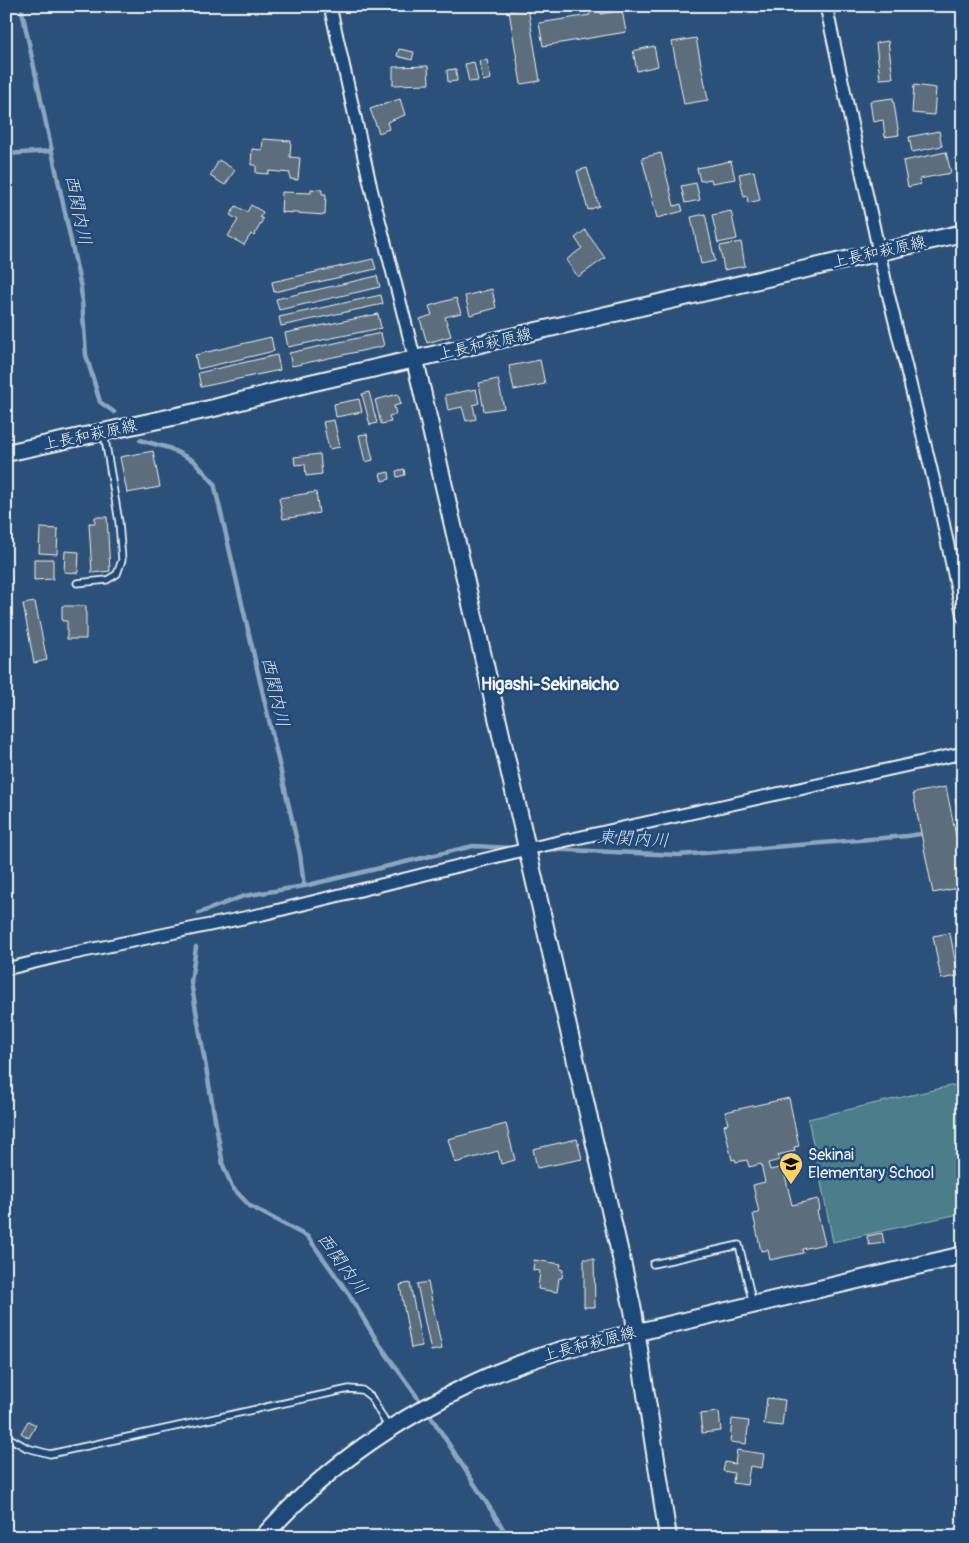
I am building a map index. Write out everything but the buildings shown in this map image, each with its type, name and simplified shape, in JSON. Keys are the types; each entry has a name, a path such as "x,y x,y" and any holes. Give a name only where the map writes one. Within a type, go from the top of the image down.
{"main road":[{"name":"上長和萩原線","path":"6,453 104,433 963,233"},
{"path":"415,360 637,1331 668,1537"},
{"name":"上長和萩原線","path":"263,1537 313,1486 389,1428 436,1401 495,1374 558,1351 963,1255"}],"street":[{"path":"330,6 371,188 415,360"},
{"path":"826,6 887,289 938,498 963,617"},
{"path":"6,969 263,914 527,849 963,753"}],"lane":[{"path":"77,583 108,580 116,574 122,560 119,522 104,433"},
{"path":"653,1264 739,1245 753,1304"},
{"path":"6,1436 27,1448 50,1454 349,1389 362,1390 372,1397 389,1428"}],"green space":[{"path":"963,1083 963,1213 833,1242 808,1119"}],"waterway":[{"name":"西関内川","path":"21,6 81,288 86,355 100,402 114,412"},
{"path":"6,154 51,151"},
{"name":"西関内川","path":"140,440 169,448 194,461 214,483 300,854 304,886"},
{"name":"東関内川","path":"949,830 963,828"},
{"name":"東関内川","path":"546,849 679,855 927,833"},
{"name":"東関内川","path":"199,913 244,896 304,886 473,846 513,848"},
{"name":"西関内川","path":"196,947 191,982 223,1165 232,1187 250,1206 308,1237 348,1293 377,1341 423,1405"},
{"name":"西関内川","path":"428,1412 497,1519 506,1537"}],"place":[{"name":"Sekinai Elementary School","path":"791,1185"}],"district":[{"name":"Higashi-Sekinaicho","path":"550,684"}]}
